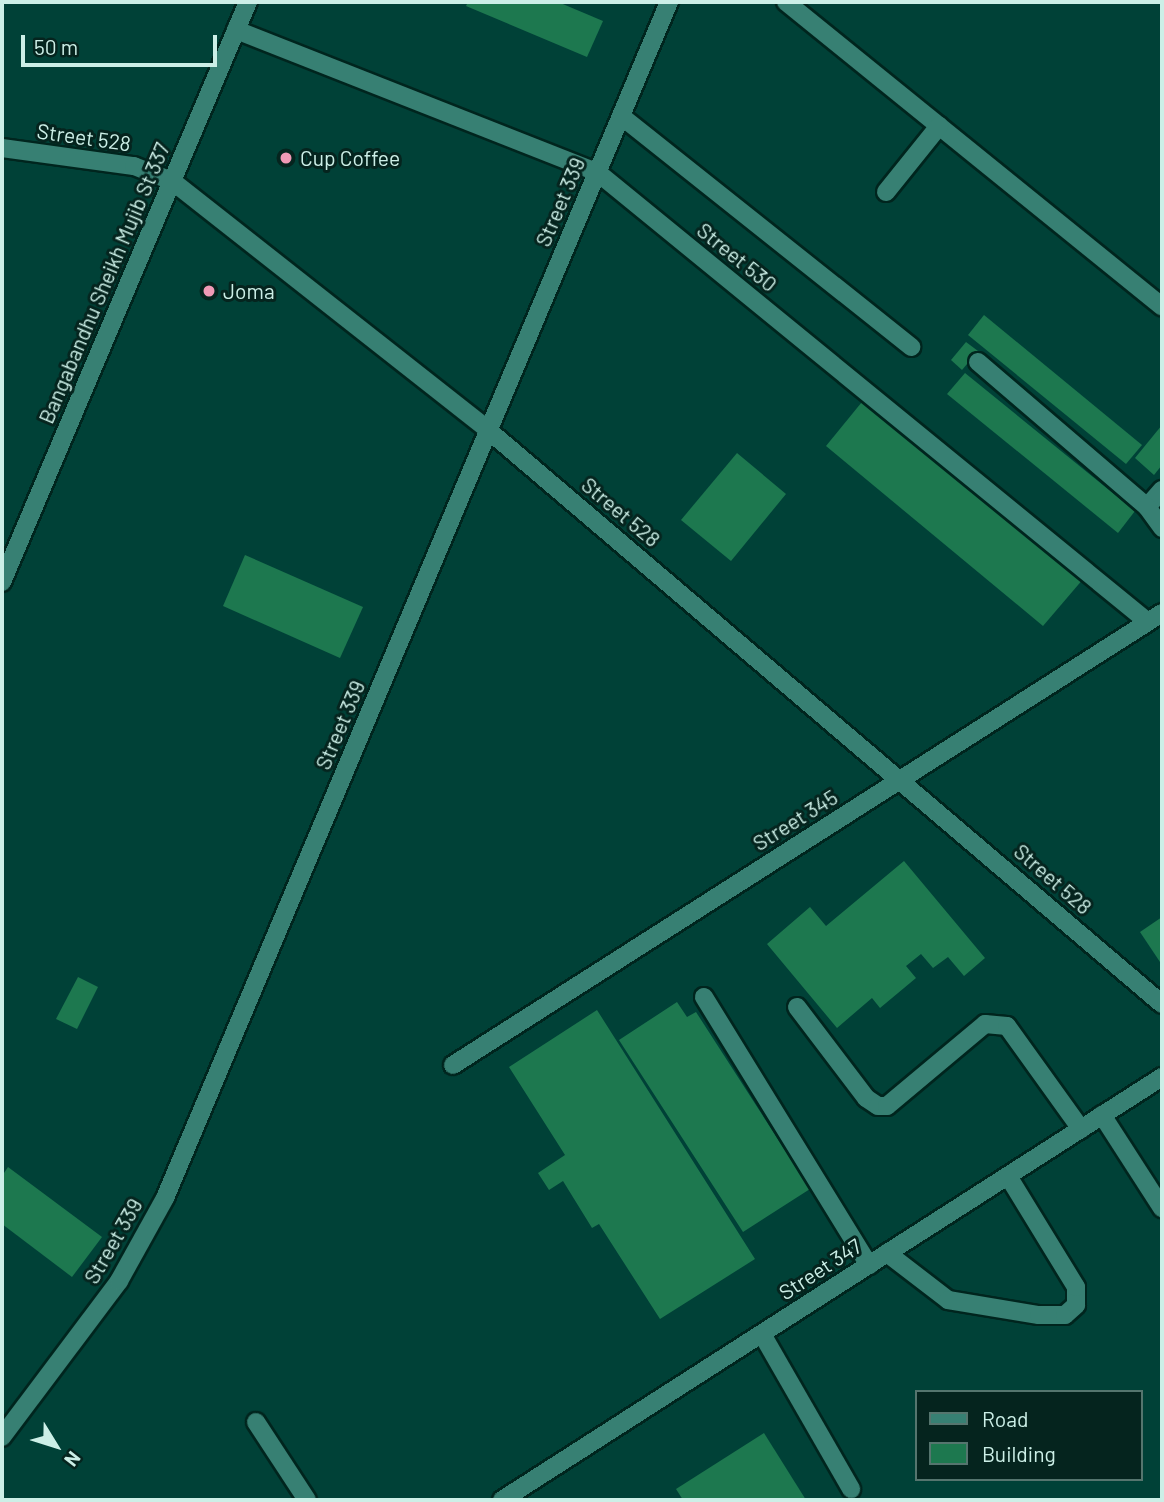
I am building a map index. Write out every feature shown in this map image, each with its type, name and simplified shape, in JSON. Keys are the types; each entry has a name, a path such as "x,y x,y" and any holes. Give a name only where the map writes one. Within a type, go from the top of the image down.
{"street":[{"name":"Bangabandhu Sheikh Mujib St 337","path":"2,582 6,559 248,2"},
{"name":"Street 339","path":"2,1437 119,1282 164,1198 669,2"},
{"path":"786,2 1162,307"},
{"name":"Street 530","path":"236,30 597,172 1155,617"},
{"path":"621,116 911,347"},
{"path":"886,192 939,126"},
{"name":"Street 528","path":"2,148 134,166 172,181 488,430 903,778 1162,1004"},
{"path":"978,362 1147,507 1162,528"},
{"path":"1147,507 1162,490"},
{"name":"Street 345","path":"453,1065 1155,617"},
{"path":"704,997 869,1265"},
{"path":"797,1007 866,1098 878,1107 887,1106 985,1024 1007,1026 1081,1129"},
{"name":"Street 347","path":"502,1500 1162,1077"},
{"path":"1102,1115 1162,1208"},
{"path":"887,1253 948,1300 1039,1315 1065,1315 1076,1305 1076,1287 1008,1176"},
{"path":"762,1334 851,1489"},
{"path":"256,1422 307,1500"}],"building":[{"path":"468,2 558,2 603,21 587,57 466,6"},
{"path":"984,315 1142,445 1126,464 968,335"},
{"path":"966,342 978,351 962,370 951,360"},
{"path":"965,373 1135,511 1118,533 947,394"},
{"path":"866,397 1084,578 1043,626 826,446"},
{"path":"1162,425 1162,465 1154,475 1135,458"},
{"path":"737,453 786,494 731,561 681,520"},
{"path":"245,555 363,607 340,658 223,606"},
{"path":"904,861 985,958 964,976 948,957 933,968 921,954 906,966 916,978 880,1008 872,998 837,1028 767,944 810,907 826,926"},
{"path":"1162,917 1162,965 1140,932"},
{"path":"78,977 98,987 77,1029 56,1019"},
{"path":"677,1002 687,1017 696,1012 810,1189 743,1232 619,1040"},
{"path":"597,1010 755,1259 660,1319 599,1224 592,1228 563,1181 549,1190 538,1173 565,1155 509,1067"},
{"path":"8,1167 102,1237 72,1277 2,1224 2,1176"},
{"path":"764,1433 806,1500 683,1500 676,1489"}],"place":[{"name":"Cup Coffee","path":"286,158"},
{"name":"Joma","path":"209,291"}]}
